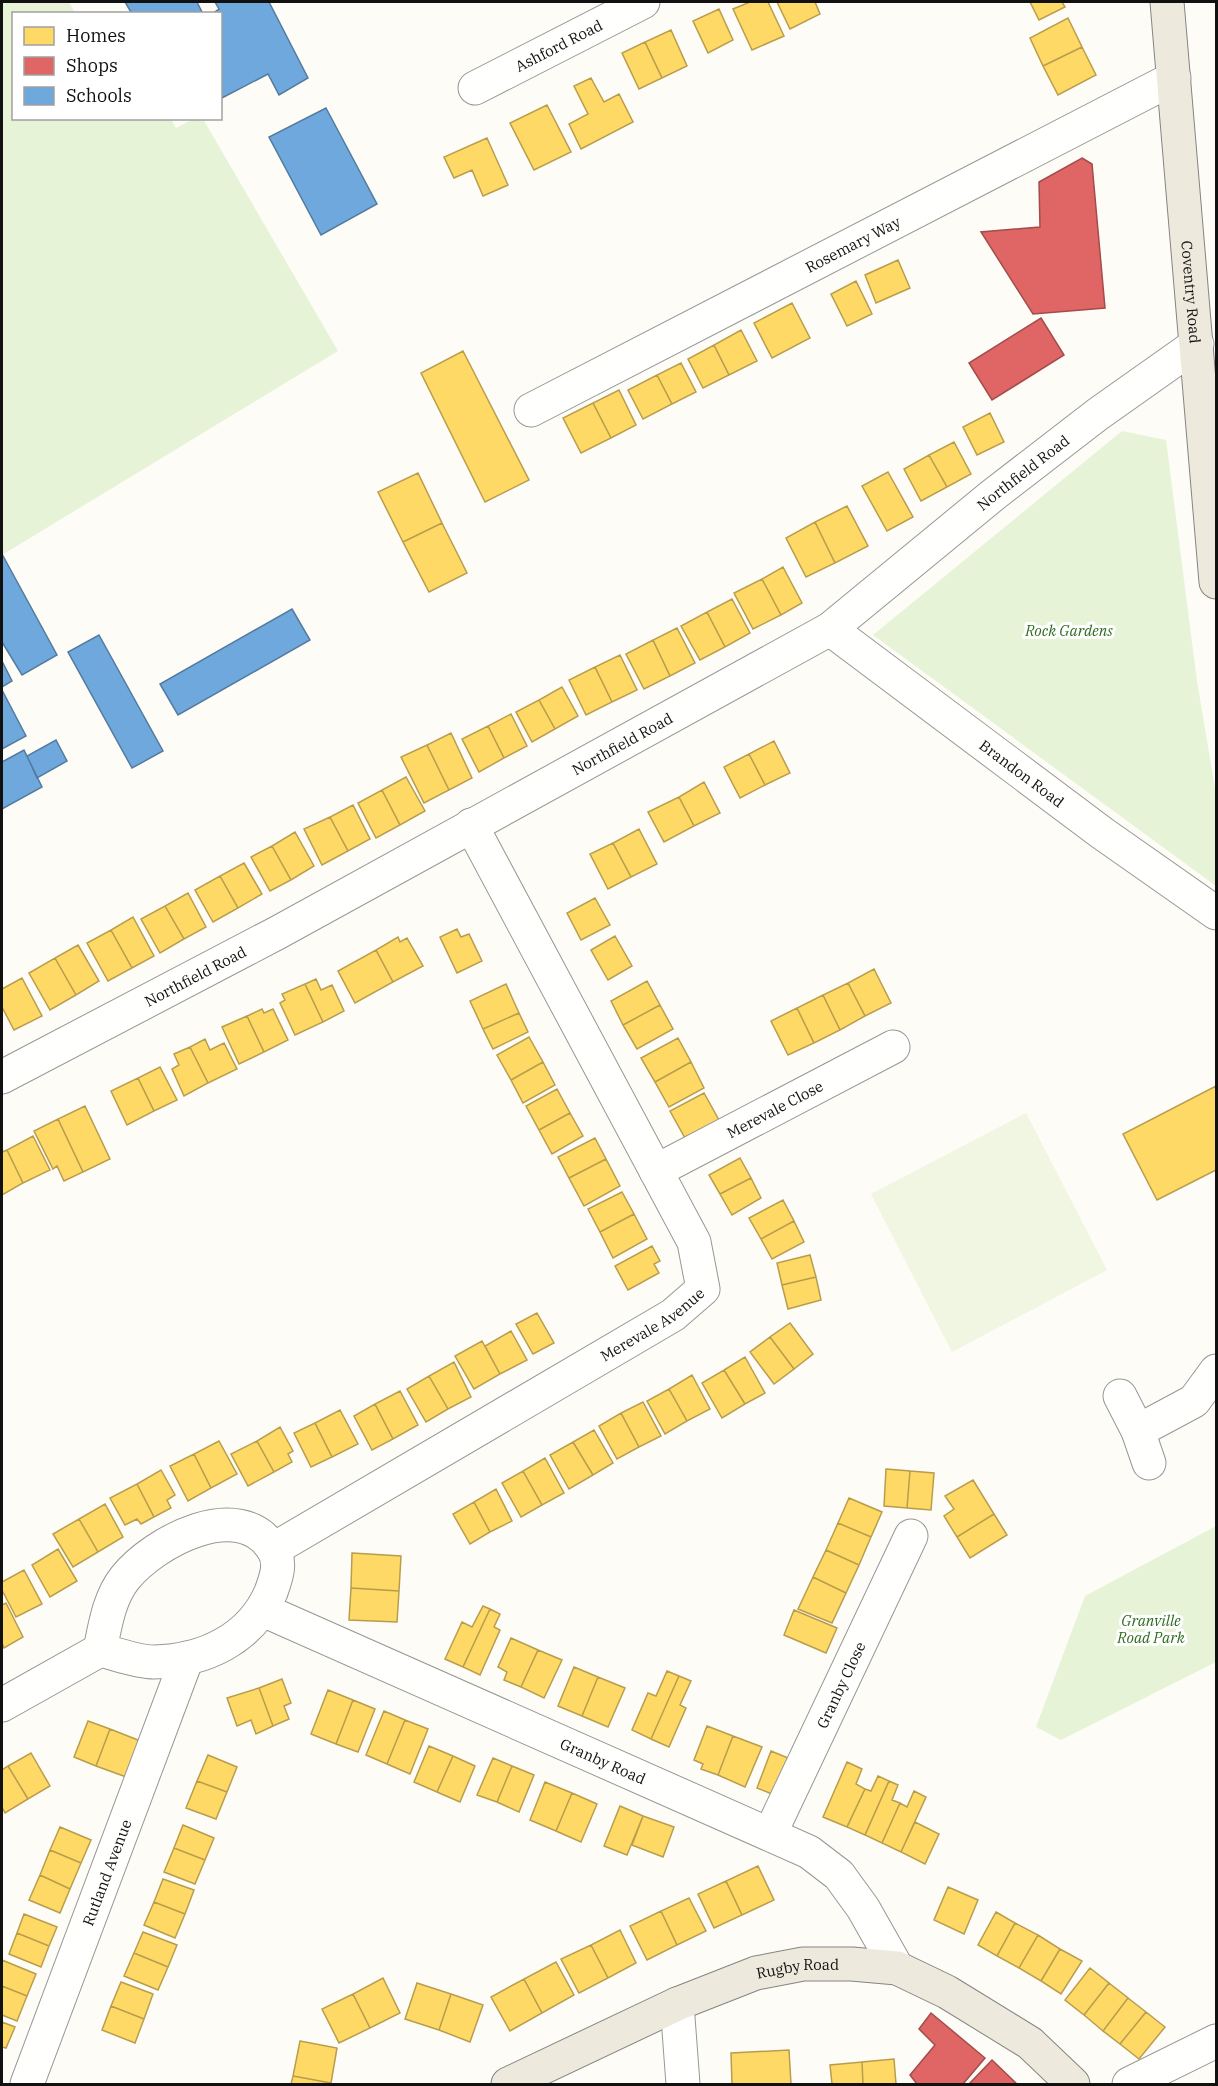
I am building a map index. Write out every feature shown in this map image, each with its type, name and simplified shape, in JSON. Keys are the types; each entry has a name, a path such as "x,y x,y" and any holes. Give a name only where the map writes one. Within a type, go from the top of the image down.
{"main road":[{"name":"Coventry Road","path":"1167,2 1216,582"},
{"name":"Rugby Road","path":"508,2085 677,2004 756,1973 803,1964 852,1964 897,1968 947,1992 1030,2043 1073,2085"}],"street":[{"name":"Ashford Road","path":"475,88 643,2"},
{"name":"Rosemary Way","path":"531,410 1174,78"},
{"name":"Northfield Road","path":"2,1077 277,933 830,629 993,495 1098,414 1197,344"},
{"name":"Brandon Road","path":"830,629 1092,826 1216,913"},
{"name":"Merevale Avenue","path":"274,1549 673,1315 703,1289 694,1242 471,825"},
{"name":"Merevale Close","path":"656,1171 893,1047"},
{"path":"1138,1431 1194,1401 1216,1371"},
{"path":"1120,1396 1138,1431 1149,1463"},
{"path":"2,1705 100,1650 152,1662 187,1658 219,1648 245,1631 263,1610 279,1572 274,1549 254,1529 221,1525 186,1533 155,1549 124,1579 107,1614 100,1650"},
{"name":"Granby Close","path":"770,1834 911,1536"},
{"name":"Granby Road","path":"263,1610 809,1852 839,1875 863,1908 897,1968"},
{"name":"Rutland Avenue","path":"27,2085 187,1658"},
{"path":"677,2004 683,2085"},
{"path":"1129,2085 1216,2041"}],"green space":[{"path":"2,2 69,2 74,12 12,12 12,120 172,120 176,128 191,120 204,120 338,351 2,555"},
{"name":"Rock Gardens","path":"1122,431 1166,440 1197,681 1216,794 1216,886 873,635"},
{"path":"1026,1113 1107,1270 952,1352 871,1194"},
{"name":"Granville Road Park","path":"1216,1526 1216,1662 1061,1740 1036,1727 1085,1596"}],"building: Homes":[{"path":"750,2 768,2 784,36 752,50 733,9"},
{"path":"777,2 815,2 820,14 790,29"},
{"path":"1030,2 1062,2 1065,7 1039,20"},
{"path":"719,9 733,40 708,53 693,21"},
{"path":"1068,18 1082,47 1043,66 1030,38"},
{"path":"671,30 687,66 662,78 645,42"},
{"path":"645,42 662,78 639,89 622,53"},
{"path":"1082,47 1096,75 1058,95 1043,66"},
{"path":"591,78 604,102 619,94 633,122 581,149 569,124 588,114 574,86"},
{"path":"547,105 571,152 534,170 510,123"},
{"path":"487,138 508,185 483,196 472,170 454,178 444,157"},
{"path":"898,260 910,288 876,303 865,275"},
{"path":"856,281 872,314 847,326 831,294"},
{"path":"792,303 810,338 772,358 754,323"},
{"path":"741,330 757,361 729,375 714,345"},
{"path":"714,345 729,375 703,388 688,359"},
{"path":"463,351 529,480 485,502 421,373"},
{"path":"681,363 696,392 672,404 657,375"},
{"path":"657,375 672,404 643,419 628,390"},
{"path":"619,390 636,425 611,438 593,403"},
{"path":"593,403 611,438 581,453 563,418"},
{"path":"990,413 1004,442 977,455 963,427"},
{"path":"954,442 971,474 947,487 929,455"},
{"path":"929,455 947,487 921,501 904,469"},
{"path":"888,472 913,517 887,531 862,486"},
{"path":"418,473 442,523 403,542 378,492"},
{"path":"847,506 868,546 835,563 815,522"},
{"path":"815,522 835,563 806,577 786,538"},
{"path":"442,523 467,573 429,592 403,542"},
{"path":"783,567 802,603 781,615 762,579"},
{"path":"762,579 781,615 753,629 734,593"},
{"path":"732,599 750,633 725,647 707,612"},
{"path":"707,612 725,647 700,660 681,626"},
{"path":"677,628 695,663 670,676 653,640"},
{"path":"653,640 670,676 644,689 626,654"},
{"path":"620,655 637,690 612,702 595,667"},
{"path":"595,667 612,702 586,715 569,680"},
{"path":"562,687 578,716 555,729 539,700"},
{"path":"539,700 555,729 532,742 516,712"},
{"path":"511,714 527,746 504,758 488,726"},
{"path":"488,726 504,758 479,772 462,739"},
{"path":"451,733 472,778 449,790 427,745"},
{"path":"774,741 790,773 765,785 749,754"},
{"path":"427,745 449,790 424,803 401,757"},
{"path":"749,754 765,785 740,798 724,767"},
{"path":"406,777 425,811 400,825 382,790"},
{"path":"704,782 720,813 694,826 679,797"},
{"path":"382,790 400,825 376,838 358,803"},
{"path":"679,797 694,826 664,842 648,812"},
{"path":"353,805 370,839 348,851 330,817"},
{"path":"330,817 348,851 322,865 304,829"},
{"path":"639,829 657,864 631,877 613,843"},
{"path":"295,832 314,866 291,880 272,846"},
{"path":"613,843 631,877 608,889 590,854"},
{"path":"272,846 291,880 270,891 251,857"},
{"path":"244,863 262,894 238,908 220,876"},
{"path":"220,876 238,908 213,922 195,890"},
{"path":"188,893 206,927 184,939 165,906"},
{"path":"595,898 610,925 581,940 567,913"},
{"path":"165,906 184,939 160,953 141,919"},
{"path":"133,917 154,956 132,968 111,930"},
{"path":"457,929 461,937 469,934 482,961 457,973 440,937"},
{"path":"111,930 132,968 108,981 87,943"},
{"path":"615,936 632,966 608,980 591,950"},
{"path":"398,937 400,942 407,938 423,966 393,982 376,950"},
{"path":"78,945 99,981 76,995 55,958"},
{"path":"376,950 393,982 355,1003 338,971"},
{"path":"55,958 76,995 50,1010 29,973"},
{"path":"874,969 891,1003 865,1016 848,983"},
{"path":"22,978 42,1016 14,1030 2,1007 2,989"},
{"path":"316,979 321,990 332,985 344,1011 323,1022 305,984"},
{"path":"647,981 660,1005 623,1025 611,1001"},
{"path":"848,983 865,1016 840,1030 823,995"},
{"path":"305,984 323,1022 295,1035 280,1003 285,1000 282,994"},
{"path":"506,984 519,1013 483,1029 470,1001"},
{"path":"823,995 840,1030 814,1043 797,1008"},
{"path":"660,1005 673,1029 637,1049 623,1025"},
{"path":"797,1008 814,1043 788,1055 771,1021"},
{"path":"262,1009 264,1013 273,1009 288,1040 264,1052 247,1016"},
{"path":"519,1013 528,1032 493,1049 483,1029"},
{"path":"247,1016 264,1052 239,1064 222,1027"},
{"path":"529,1037 543,1062 511,1080 497,1055"},
{"path":"678,1038 691,1062 655,1082 641,1058"},
{"path":"205,1039 210,1050 224,1043 237,1069 208,1083 190,1047"},
{"path":"190,1047 208,1083 184,1096 172,1069 179,1065 174,1054"},
{"path":"543,1062 555,1085 523,1103 511,1080"},
{"path":"691,1062 704,1088 669,1107 655,1082"},
{"path":"160,1067 177,1100 154,1111 138,1078"},
{"path":"138,1078 154,1111 127,1125 111,1091"},
{"path":"1216,1086 1216,1170 1157,1200 1123,1134"},
{"path":"557,1089 570,1113 539,1130 526,1106"},
{"path":"704,1093 719,1120 685,1138 670,1111"},
{"path":"85,1106 110,1159 83,1172 58,1119"},
{"path":"570,1113 583,1136 552,1154 539,1130"},
{"path":"58,1119 83,1172 64,1181 57,1166 53,1169 34,1131"},
{"path":"33,1136 50,1170 23,1183 7,1150"},
{"path":"595,1138 606,1159 569,1178 558,1157"},
{"path":"7,1150 23,1183 2,1195 2,1152"},
{"path":"740,1158 751,1178 720,1194 709,1175"},
{"path":"606,1159 620,1186 584,1206 569,1178"},
{"path":"751,1178 761,1198 732,1215 720,1194"},
{"path":"622,1192 634,1214 600,1232 588,1209"},
{"path":"783,1200 794,1221 761,1239 749,1218"},
{"path":"634,1214 647,1239 613,1258 600,1232"},
{"path":"794,1221 804,1242 772,1259 761,1239"},
{"path":"652,1246 660,1261 654,1264 659,1273 628,1290 615,1266"},
{"path":"810,1255 816,1277 782,1285 777,1263"},
{"path":"816,1277 821,1300 788,1309 782,1285"},
{"path":"537,1313 554,1343 533,1354 516,1324"},
{"path":"790,1323 813,1354 794,1369 770,1337"},
{"path":"511,1331 527,1360 500,1374 485,1346"},
{"path":"770,1337 794,1369 774,1384 750,1352"},
{"path":"482,1341 500,1374 474,1389 455,1356"},
{"path":"745,1357 765,1393 745,1404 724,1370"},
{"path":"454,1362 471,1397 448,1409 429,1376"},
{"path":"724,1370 745,1404 722,1418 702,1383"},
{"path":"692,1375 710,1409 687,1421 669,1389"},
{"path":"429,1376 448,1409 426,1422 407,1389"},
{"path":"669,1389 687,1421 665,1434 647,1401"},
{"path":"400,1391 418,1425 393,1439 375,1404"},
{"path":"643,1402 661,1436 639,1447 621,1413"},
{"path":"375,1404 393,1439 372,1450 354,1416"},
{"path":"340,1410 358,1444 332,1457 315,1423"},
{"path":"621,1413 639,1447 617,1459 599,1426"},
{"path":"315,1423 332,1457 311,1467 294,1433"},
{"path":"280,1427 293,1451 288,1454 292,1462 274,1472 257,1441"},
{"path":"594,1430 613,1463 593,1475 573,1442"},
{"path":"219,1441 237,1474 211,1488 194,1454"},
{"path":"257,1441 274,1472 248,1486 231,1454"},
{"path":"573,1442 593,1475 569,1489 550,1455"},
{"path":"194,1454 211,1488 188,1501 170,1466"},
{"path":"545,1458 564,1493 542,1505 523,1471"},
{"path":"886,1469 910,1471 907,1508 884,1506"},
{"path":"161,1470 175,1495 167,1500 171,1508 154,1517 137,1484"},
{"path":"523,1471 542,1505 521,1517 502,1483"},
{"path":"910,1471 934,1473 931,1510 907,1508"},
{"path":"973,1480 994,1514 957,1537 944,1516 954,1509 945,1496"},
{"path":"137,1484 154,1517 141,1524 137,1519 125,1525 110,1498"},
{"path":"496,1489 512,1521 490,1532 474,1502"},
{"path":"849,1498 882,1512 871,1537 838,1523"},
{"path":"474,1502 490,1532 470,1544 453,1514"},
{"path":"105,1504 123,1537 98,1552 79,1519"},
{"path":"994,1514 1007,1535 970,1558 957,1537"},
{"path":"79,1519 98,1552 73,1567 53,1534"},
{"path":"838,1523 871,1537 859,1565 826,1550"},
{"path":"58,1549 77,1581 50,1597 32,1565"},
{"path":"826,1550 859,1565 846,1593 813,1577"},
{"path":"352,1553 401,1556 399,1591 351,1588"},
{"path":"24,1570 42,1604 16,1617 2,1590 2,1582"},
{"path":"813,1577 846,1593 832,1623 798,1609"},
{"path":"351,1588 399,1591 397,1622 349,1620"},
{"path":"6,1603 23,1637 4,1648 2,1605"},
{"path":"483,1606 490,1609 463,1667 445,1659 462,1622 472,1627"},
{"path":"490,1609 500,1614 494,1627 500,1630 480,1675 463,1667"},
{"path":"794,1610 837,1628 826,1653 784,1635"},
{"path":"511,1638 538,1650 521,1687 504,1680 507,1672 498,1667"},
{"path":"538,1650 562,1660 544,1698 521,1687"},
{"path":"574,1667 598,1677 582,1716 558,1706"},
{"path":"667,1671 679,1676 651,1739 632,1730 648,1693 656,1696"},
{"path":"679,1676 691,1681 680,1705 686,1708 669,1747 651,1739"},
{"path":"598,1677 625,1688 608,1727 582,1716"},
{"path":"282,1679 291,1703 284,1706 289,1719 273,1726 259,1688"},
{"path":"259,1688 273,1726 256,1734 251,1720 237,1726 227,1698"},
{"path":"328,1690 353,1700 336,1744 311,1734"},
{"path":"353,1700 375,1709 358,1752 336,1744"},
{"path":"384,1711 405,1720 387,1764 366,1755"},
{"path":"405,1720 428,1729 410,1774 387,1764"},
{"path":"88,1721 110,1729 96,1766 74,1757"},
{"path":"707,1726 733,1736 718,1775 701,1769 703,1764 694,1760"},
{"path":"110,1729 143,1742 129,1778 96,1766"},
{"path":"733,1736 762,1747 745,1787 718,1775"},
{"path":"429,1746 453,1756 437,1792 414,1782"},
{"path":"771,1751 798,1762 772,1794 757,1788"},
{"path":"31,1753 50,1786 28,1799 8,1766"},
{"path":"208,1755 237,1767 227,1792 197,1781"},
{"path":"453,1756 475,1766 460,1802 437,1792"},
{"path":"493,1758 512,1766 497,1802 477,1795"},
{"path":"847,1762 862,1769 856,1784 865,1789 847,1827 823,1817"},
{"path":"8,1766 28,1799 5,1813 2,1807 2,1770"},
{"path":"512,1766 534,1775 519,1812 497,1802"},
{"path":"878,1776 889,1781 865,1835 847,1827 865,1789 871,1791"},
{"path":"197,1781 227,1792 216,1819 186,1808"},
{"path":"889,1781 898,1785 892,1800 900,1803 882,1843 865,1835"},
{"path":"545,1782 572,1793 556,1831 530,1820"},
{"path":"914,1791 926,1797 901,1852 882,1843 900,1803 907,1807"},
{"path":"572,1793 597,1804 581,1842 556,1831"},
{"path":"620,1806 643,1816 627,1855 604,1846"},
{"path":"643,1816 674,1827 663,1857 632,1845"},
{"path":"915,1822 939,1834 925,1864 901,1852"},
{"path":"183,1825 214,1838 205,1860 174,1848"},
{"path":"60,1827 91,1840 81,1863 50,1850"},
{"path":"174,1848 205,1860 195,1884 164,1872"},
{"path":"50,1850 81,1863 70,1889 40,1875"},
{"path":"758,1866 774,1900 742,1915 726,1881"},
{"path":"40,1875 70,1889 60,1913 29,1900"},
{"path":"163,1879 194,1890 185,1914 154,1902"},
{"path":"726,1881 742,1915 714,1928 698,1894"},
{"path":"948,1887 978,1900 964,1934 934,1920"},
{"path":"689,1898 706,1931 677,1945 661,1911"},
{"path":"154,1902 185,1914 175,1938 144,1925"},
{"path":"661,1911 677,1945 647,1960 630,1926"},
{"path":"996,1912 1015,1923 997,1956 978,1945"},
{"path":"24,1914 57,1927 49,1946 17,1933"},
{"path":"1015,1923 1038,1935 1019,1968 997,1956"},
{"path":"620,1930 636,1963 608,1978 591,1945"},
{"path":"143,1932 177,1945 168,1967 134,1953"},
{"path":"17,1933 49,1946 41,1967 9,1954"},
{"path":"1038,1935 1060,1949 1041,1981 1019,1968"},
{"path":"591,1945 608,1978 579,1993 561,1959"},
{"path":"1060,1949 1082,1961 1061,1994 1041,1981"},
{"path":"134,1953 168,1967 158,1990 124,1976"},
{"path":"2,1960 36,1974 27,1996 2,1986"},
{"path":"556,1962 574,1995 542,2013 524,1979"},
{"path":"1090,1968 1109,1983 1084,2015 1065,2000"},
{"path":"383,1978 400,2013 370,2028 353,1994"},
{"path":"524,1979 542,2013 510,2031 491,1997"},
{"path":"121,1982 153,1994 144,2019 111,2006"},
{"path":"417,1983 451,1994 439,2030 405,2019"},
{"path":"1109,1983 1128,1998 1103,2031 1084,2015"},
{"path":"2,1986 27,1996 17,2021 2,2015"},
{"path":"353,1994 370,2028 339,2043 322,2009"},
{"path":"451,1994 483,2005 470,2042 439,2030"},
{"path":"1128,1998 1146,2012 1120,2044 1103,2031"},
{"path":"111,2006 144,2019 135,2043 102,2030"},
{"path":"1146,2012 1165,2027 1139,2059 1120,2044"},
{"path":"2,2022 15,2027 6,2048 2,2047"},
{"path":"300,2041 337,2048 331,2083 293,2076"},
{"path":"789,2050 791,2084 732,2084 731,2053"},
{"path":"894,2059 896,2084 863,2084 862,2062"},
{"path":"862,2062 863,2084 832,2084 830,2065"},
{"path":"293,2076 331,2083 331,2084 291,2084"}],"building: Shops":[{"path":"1082,158 1092,164 1105,308 1033,314 981,232 1040,227 1039,182"},
{"path":"1041,318 1064,355 992,400 969,363"},
{"path":"931,2013 985,2058 963,2084 917,2084 910,2075 935,2045 919,2029"},
{"path":"992,2060 1017,2084 969,2084"}],"building: Schools":[{"path":"125,2 197,2 202,12 131,12"},
{"path":"215,2 269,2 308,78 279,95 268,74 222,98 222,12 215,12 219,9"},
{"path":"326,108 377,204 321,235 269,137"},
{"path":"2,554 57,655 22,675 2,642"},
{"path":"292,609 310,640 178,715 160,684"},
{"path":"99,635 163,751 132,768 68,652"},
{"path":"2,661 12,681 2,687"},
{"path":"2,690 26,736 2,749"},
{"path":"56,740 67,761 37,778 27,756"},
{"path":"24,750 42,787 2,809 2,762"}]}
